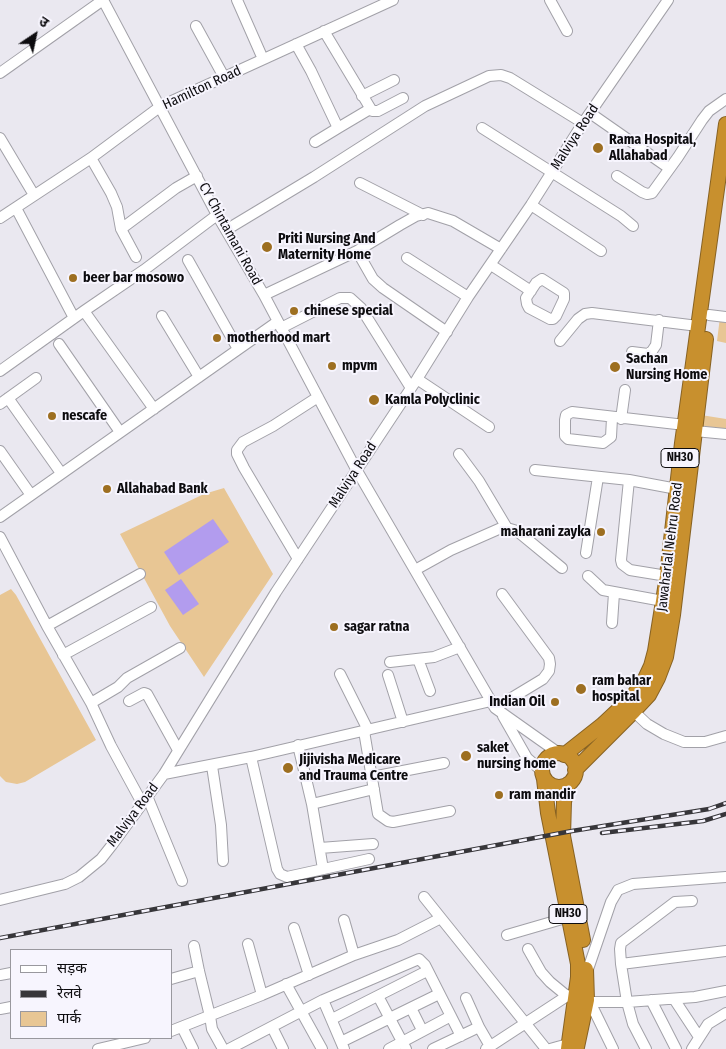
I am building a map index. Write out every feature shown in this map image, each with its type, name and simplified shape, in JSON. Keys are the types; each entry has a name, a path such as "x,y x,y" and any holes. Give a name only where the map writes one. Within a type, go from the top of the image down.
{"highway":[{"name":"Jawaharlal Nehru Road","path":"580,998 578,964 548,813 543,775 546,760 552,755 562,754 602,725 649,695 658,678 669,642 698,326 726,124"},
{"name":"Jawaharlal Nehru Road","path":"571,1047 586,975 585,952 563,836 563,810 568,784 574,778 575,770 630,708 651,666 658,636 667,576 676,489 690,428 709,315 726,184"},
{"path":"562,754 573,762 575,770"},
{"path":"543,775 553,786 561,787 568,784"}],"street":[{"path":"0,73 103,0"},
{"name":"CY Chintamani Road","path":"103,0 226,230 264,295 356,469 496,708 527,758 543,775"},
{"path":"237,0 264,59"},
{"name":"Hamilton Road","path":"0,218 91,158 161,106 393,0"},
{"path":"550,0 566,32"},
{"name":"Malviya Road","path":"0,900 65,884 79,877 101,859 164,774 298,559 414,383 468,297 531,205 583,122 668,0"},
{"path":"196,26 224,77"},
{"path":"324,31 370,109 374,112 378,111 403,98"},
{"path":"296,44 338,128"},
{"path":"226,230 314,177 424,106 489,76 501,75 510,78 583,122"},
{"path":"362,96 394,80"},
{"path":"616,176 642,192 652,193 702,120 726,98"},
{"path":"315,142 370,109"},
{"path":"590,113 666,166"},
{"path":"482,128 621,216 632,226"},
{"path":"0,138 34,195"},
{"path":"91,158 111,193 117,207 121,229 136,257"},
{"path":"121,229 176,188 197,176"},
{"path":"360,183 422,214"},
{"path":"531,205 601,251"},
{"path":"16,208 74,318"},
{"path":"264,295 357,251 422,214 428,213 453,221 501,249"},
{"path":"0,371 144,270 218,215"},
{"path":"357,251 374,279 383,288 447,332"},
{"path":"407,258 468,297"},
{"path":"188,260 238,349"},
{"path":"491,265 531,291"},
{"path":"0,517 238,349 279,325 340,298 350,298 360,308 414,383 489,427"},
{"path":"84,311 154,408"},
{"path":"560,341 578,319 585,314 592,313 698,326"},
{"path":"709,315 726,317"},
{"path":"162,316 199,377"},
{"path":"632,352 648,354 652,351 656,345 659,320"},
{"path":"59,344 120,432"},
{"path":"36,378 4,401 62,473"},
{"path":"625,390 617,418 611,437 603,443 568,439 565,436 565,420 569,413 572,412 617,418 690,428 726,434"},
{"path":"298,559 244,468 237,450 243,442 273,426 318,397"},
{"path":"0,451 31,495"},
{"path":"459,454 479,481 508,528"},
{"path":"535,470 629,480 676,489"},
{"path":"586,553 598,477"},
{"path":"629,480 620,560 630,570 667,576"},
{"path":"415,570 451,550 501,528 516,531 562,568"},
{"path":"0,537 47,626 91,703 111,746 144,800 182,881"},
{"path":"47,626 140,574"},
{"path":"588,576 603,590 663,601"},
{"path":"612,623 614,593"},
{"path":"164,774 212,766 403,722 496,708 543,678 549,671 550,664 549,658 502,594"},
{"path":"63,655 151,607"},
{"path":"390,662 434,657 460,647"},
{"path":"91,703 118,687 127,678 180,648"},
{"path":"418,659 430,691"},
{"path":"340,674 366,731 378,814 393,822 450,811"},
{"path":"388,675 403,722"},
{"path":"129,701 144,693 147,694 178,750"},
{"path":"496,708 562,754"},
{"path":"630,708 647,724 664,734 684,742 705,742 726,736"},
{"path":"298,745 312,804 323,869"},
{"path":"252,757 276,869 280,874 287,877 370,860"},
{"path":"372,777 444,763"},
{"path":"212,766 221,825 223,861"},
{"path":"312,804 374,789"},
{"path":"320,848 373,844"},
{"path":"586,975 611,902 618,890 633,884 726,877"},
{"path":"424,897 546,1049"},
{"path":"646,1049 633,1024 627,1002 620,949 622,943 675,902 692,901"},
{"path":"507,935 568,917"},
{"path":"172,1031 262,995 354,955 398,940 441,918"},
{"path":"344,920 354,955"},
{"path":"294,928 309,975"},
{"path":"248,944 262,995"},
{"path":"194,946 212,1029 223,1049"},
{"path":"528,949 541,972 550,982 580,998 627,1002 695,997 726,991"},
{"path":"621,964 726,951"},
{"path":"228,1049 247,1045 272,1027 323,1000 419,959 425,965 461,1036"},
{"path":"172,979 199,971"},
{"path":"332,1019 428,972"},
{"path":"375,979 390,1018 405,1046"},
{"path":"286,984 322,1049"},
{"path":"323,1000 343,1045 390,1018 439,994"},
{"path":"466,998 488,1048 525,1023 580,998"},
{"path":"580,998 613,1049"},
{"path":"674,999 699,1037"},
{"path":"651,1000 676,1049"},
{"path":"411,1008 422,1030"},
{"path":"692,1049 708,1024 726,1013"},
{"path":"389,1049 405,1046 422,1030 451,1016"},
{"path":"182,1027 193,1049"},
{"path":"272,1027 283,1049"},
{"path":"433,1049 479,1027"},
{"path":"98,1049 140,1039"},
{"path":"550,1049 571,1047"}],"green space":[{"path":"720,317 726,318 726,343 717,341"},
{"path":"701,415 726,419 726,433 700,430"},
{"path":"224,488 273,574 204,677 170,626 120,534 204,494"},
{"path":"11,589 96,740 25,782 17,784 6,782 0,776 0,595"}],"shaded area":[{"path":"213,519 229,542 179,575 164,552"},
{"path":"181,579 199,604 183,615 165,590"}],"railway":[{"path":"0,938 572,831 709,809 726,803"},
{"path":"602,833 703,821 726,814"}],"place":[{"name":"Rama Hospital, Allahabad","path":"598,148"},
{"name":"Priti Nursing And Maternity Home","path":"267,247"},
{"name":"beer bar mosowo","path":"73,278"},
{"name":"chinese special","path":"294,311"},
{"name":"motherhood mart","path":"217,338"},
{"name":"mpvm","path":"332,366"},
{"name":"Sachan Nursing Home","path":"615,367"},
{"name":"Kamla Polyclinic","path":"374,400"},
{"name":"nescafe","path":"52,416"},
{"name":"Allahabad Bank","path":"107,489"},
{"name":"maharani zayka","path":"601,532"},
{"name":"sagar ratna","path":"334,627"},
{"name":"ram bahar hospital","path":"581,689"},
{"name":"Indian Oil","path":"555,702"},
{"name":"saket nursing home","path":"466,756"},
{"name":"Jijivisha Medicare and Trauma Centre","path":"288,768"},
{"name":"ram mandir","path":"499,795"}]}
